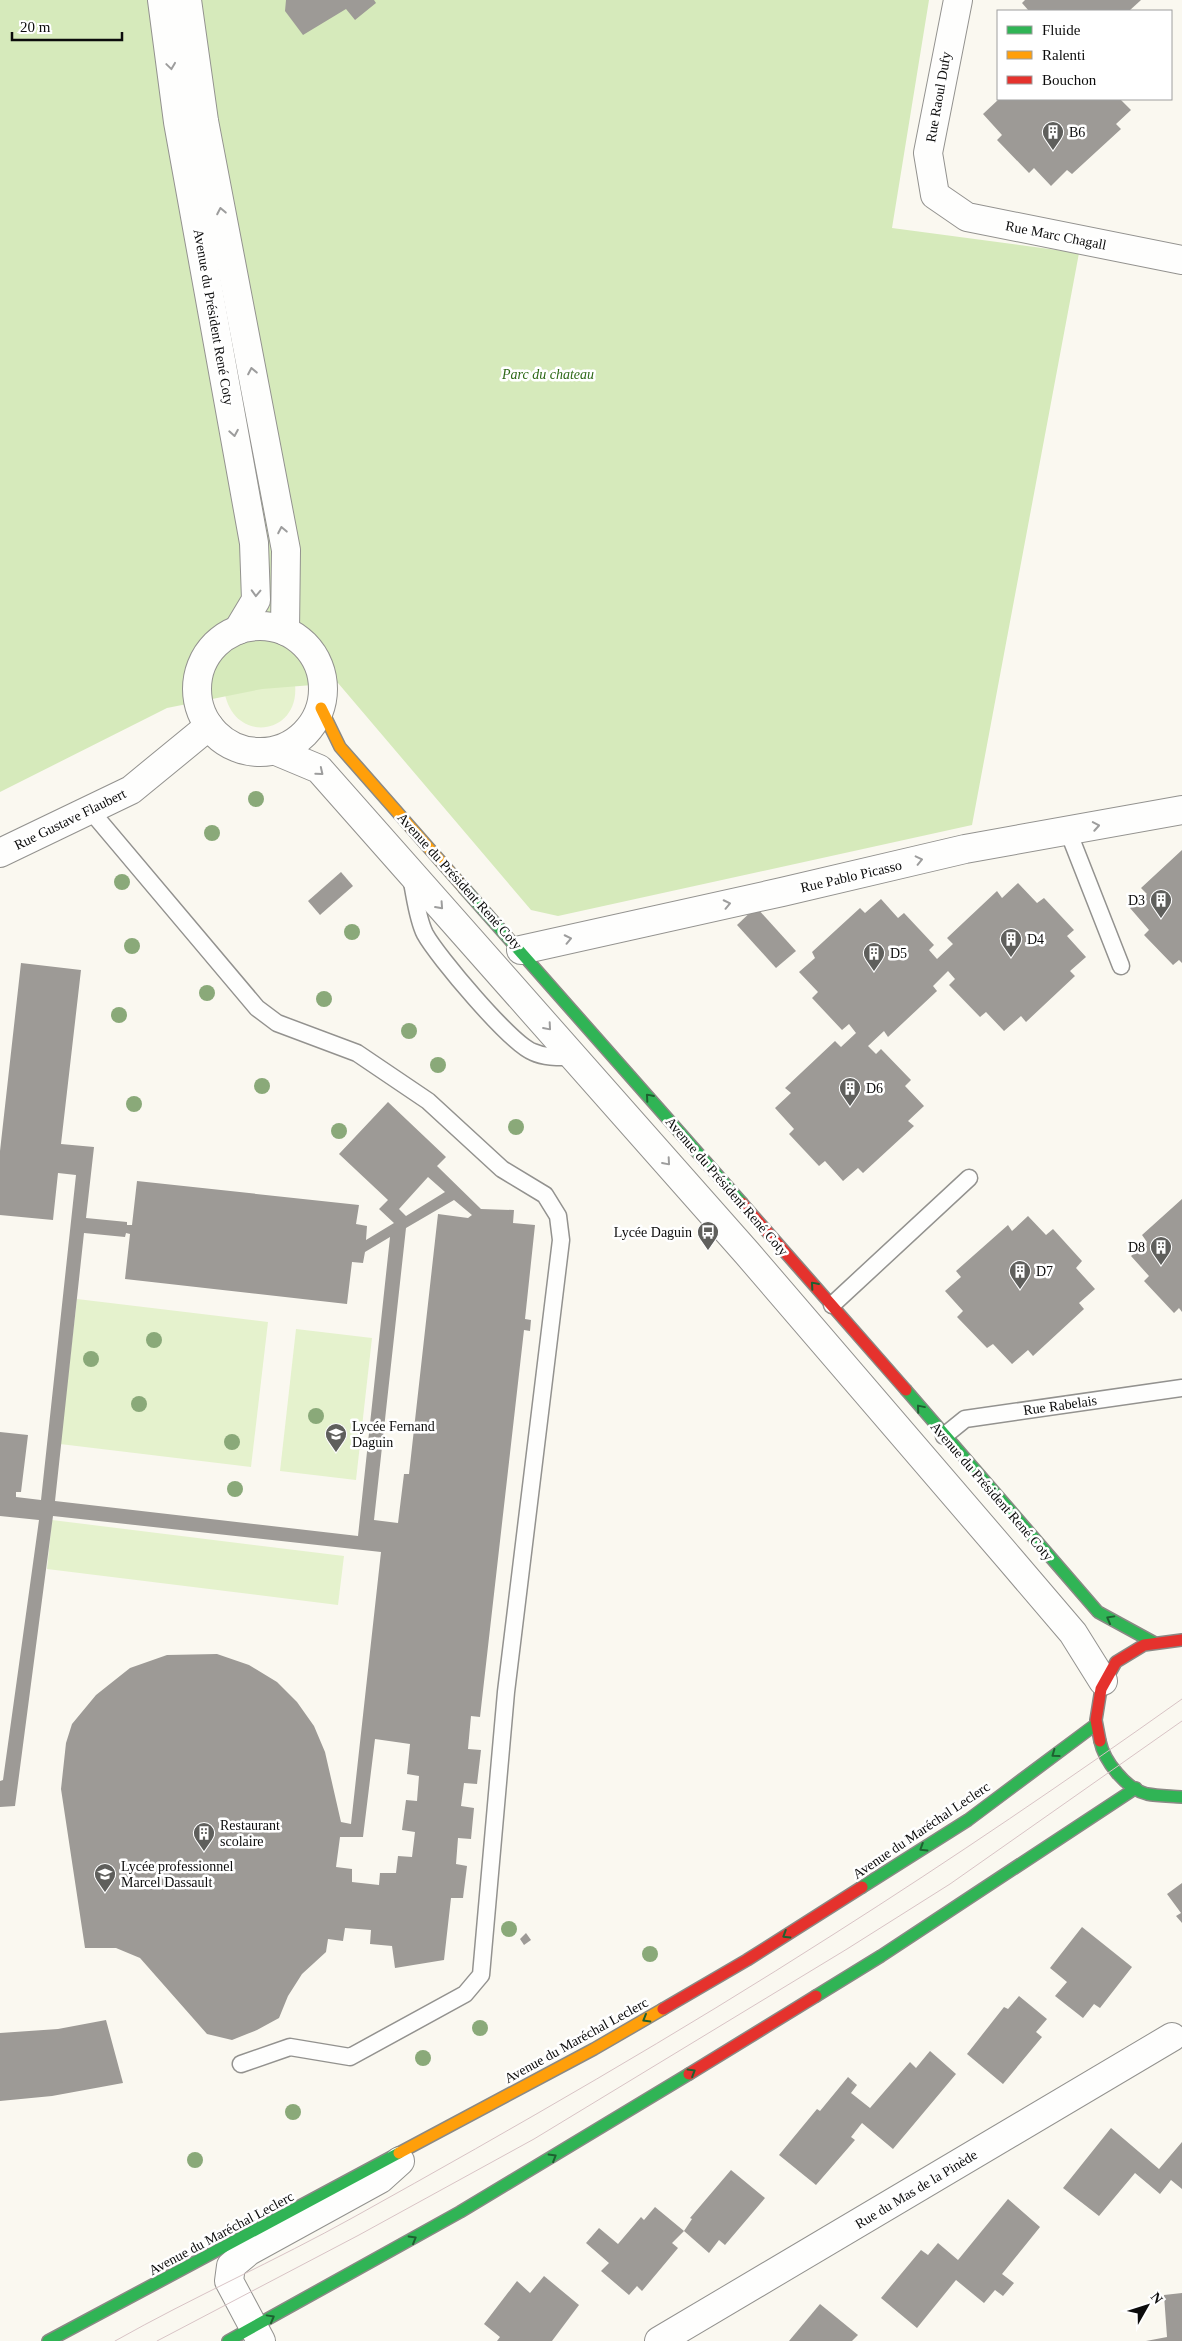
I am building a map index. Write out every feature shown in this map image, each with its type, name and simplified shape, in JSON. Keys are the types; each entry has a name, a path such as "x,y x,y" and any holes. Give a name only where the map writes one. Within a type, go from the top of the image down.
{"main road":[{"name":"Avenue du Président René Coty","path":"321,708 340,747 521,950 1098,1612 1153,1642"},
{"path":"1182,1640 1153,1642 1127,1654 1116,1663 1103,1681 1095,1710 1095,1725 1103,1755 1113,1769 1136,1788 1152,1794 1182,1797"},
{"name":"Avenue du Maréchal Leclerc","path":"48,2341 594,2049 748,1960 968,1820 1095,1725"},
{"path":"228,2341 257,2334 765,2028 881,1956 1136,1788"}],"street":[{"name":"Avenue du Président René Coty","path":"162,0 178,122 254,543 256,600 238,630"},
{"name":"Avenue du Président René Coty","path":"187,0 204,121 286,550 286,631"},
{"name":"Rue Raoul Dufy","path":"935,195 928,153 958,0"},
{"name":"Rue Marc Chagall","path":"935,195 967,217 1182,260"},
{"path":"254,626 270,626 286,631 301,641 313,654 321,671 323,690 321,708 315,722 304,735 291,745 276,750 246,751 232,746 209,726 201,712 197,695 197,679 202,663 211,649 223,638 238,630 254,626"},
{"name":"Rue Gustave Flaubert","path":"0,853 131,790 209,726"},
{"path":"276,750 319,770 409,871 747,1253 1073,1633 1103,1681"},
{"name":"Rue Pablo Picasso","path":"521,950 965,849 1182,810"},
{"name":"Rue du Mas de la Pinède","path":"659,2341 1172,2037"},
{"path":"257,2334 229,2281 231,2266 249,2251 380,2179 419,2144"}],"lane":[{"path":"90,810 257,1008 278,1023 357,1053 428,1101 502,1169 546,1195 558,1216 561,1240 506,1692 481,1976 465,1994 350,2057 290,2047 241,2064"},
{"path":"1068,831 1121,966"},
{"path":"832,1305 969,1178"},
{"name":"Rue Rabelais","path":"944,1436 965,1419 1182,1388"}],"green space":[{"name":"Parc du chateau","path":"0,0 929,0 892,228 1079,253 972,825 558,916 531,910 338,683 262,689 167,708 0,792"},
{"path":"294,678 295,697 289,712 279,722 266,727 253,726 240,720 230,708 224,689"},
{"path":"77,1299 268,1322 251,1467 60,1444"},
{"path":"296,1329 372,1338 356,1480 280,1471"},
{"path":"52,1520 344,1556 338,1605 47,1569"}],"building":[{"path":"286,0 374,0 376,3 355,20 346,9 303,35 285,11"},
{"path":"1025,0 1141,0 1130,10 1028,10 1022,3"},
{"name":"B6","path":"998,100 1121,100 1131,110 1116,124 1121,129 1072,174 1067,170 1051,186 1034,168 1029,173 997,140 1002,135 983,114"},
{"name":"D3","path":"1182,850 1182,963 1179,960 1173,965 1144,935 1149,930 1130,908 1147,894 1141,888"},
{"path":"341,872 353,886 320,915 308,901"},
{"path":"1018,883 1037,903 1044,898 1074,930 1067,936 1086,957 1070,971 1075,976 1026,1022 1021,1016 1004,1031 986,1012 980,1017 949,985 955,979 948,971 933,986 937,991 888,1037 884,1031 868,1046 876,1054 881,1049 911,1080 905,1086 924,1106 908,1121 914,1126 863,1173 858,1168 843,1181 825,1161 819,1166 789,1134 794,1129 775,1108 791,1093 785,1088 835,1041 841,1047 856,1033 849,1024 842,1030 812,998 818,992 799,972 815,958 812,952 860,908 865,913 881,899 898,918 904,913 934,945 929,950 937,959 953,944 947,938 997,891 1002,898"},
{"path":"756,907 796,951 776,968 737,925"},
{"path":"21,963 81,970 61,1144 94,1147 86,1218 127,1222 127,1225 132,1225 137,1181 359,1205 356,1224 367,1226 366,1240 394,1223 379,1209 388,1200 339,1154 388,1102 446,1157 437,1166 481,1209 514,1210 513,1223 535,1225 525,1319 531,1320 530,1331 524,1330 480,1717 471,1716 468,1749 481,1750 477,1784 464,1783 461,1806 474,1808 471,1839 458,1838 456,1864 467,1866 463,1898 451,1898 444,1960 395,1968 392,1946 370,1944 371,1930 345,1928 343,1941 328,1939 326,1952 302,1974 288,1996 279,2018 257,2030 232,2040 207,2034 140,1958 116,1948 85,1948 61,1789 66,1743 72,1724 96,1695 130,1668 167,1655 217,1654 249,1665 277,1682 297,1702 314,1726 325,1752 341,1822 351,1824 381,1552 53,1516 15,1806 0,1807 0,1781 3,1780 39,1520 0,1516 0,1432 28,1435 21,1492 16,1492 16,1497 41,1500 76,1175 58,1173 53,1220 0,1215 0,1151","holes":["428,1177 445,1192 406,1216 399,1209","454,1200 472,1215 468,1218 438,1214 409,1474 404,1474 398,1523 374,1520 406,1228","84,1233 125,1237 126,1233 130,1234 125,1279 347,1304 352,1262 363,1263 365,1252 390,1237 358,1536 55,1501","375,1739 410,1744 407,1774 419,1776 417,1801 406,1800 402,1830 415,1832 412,1857 398,1856 396,1873 380,1873 379,1885 352,1882 352,1869 336,1867 340,1837 363,1837"]},
{"name":"D8","path":"1182,1199 1182,1312 1179,1308 1174,1313 1144,1281 1149,1276 1131,1256 1147,1242 1142,1235"},
{"name":"D7","path":"1028,1216 1046,1235 1053,1229 1082,1261 1076,1268 1095,1289 1079,1303 1084,1309 1033,1356 1028,1350 1012,1364 993,1344 987,1348 957,1317 963,1311 945,1291 961,1277 956,1271 1008,1225 1012,1231"},
{"path":"1182,1883 1182,1923 1176,1916 1181,1913 1167,1894"},
{"path":"1082,1927 1132,1967 1100,2008 1094,2004 1083,2018 1055,1996 1067,1982 1050,1968"},
{"path":"526,1933 531,1940 524,1945 520,1939"},
{"path":"1019,1996 1047,2019 1036,2032 1042,2037 1003,2084 967,2054 1004,2007 1008,2009"},
{"path":"106,2020 123,2083 52,2096 0,2101 0,2033 58,2029"},
{"path":"930,2051 956,2074 893,2149 862,2123 851,2137 855,2140 816,2185 779,2155 817,2109 820,2111 848,2077 857,2085 851,2093 870,2108 910,2062 916,2068"},
{"path":"1111,2128 1159,2169 1182,2142 1182,2189 1171,2180 1160,2194 1135,2173 1099,2216 1063,2188"},
{"path":"731,2170 765,2198 725,2245 719,2240 709,2253 684,2231 692,2219 690,2218"},
{"path":"1008,2199 1040,2227 1002,2274 1014,2283 1003,2296 995,2290 984,2303 956,2280 917,2328 881,2298 921,2250 928,2255 938,2243 958,2260"},
{"path":"655,2207 684,2231 672,2243 678,2248 642,2291 637,2286 629,2295 601,2271 609,2263 586,2243 599,2228 618,2244 641,2217 644,2220"},
{"path":"544,2276 579,2305 552,2341 497,2341 500,2337 484,2324 517,2281 530,2293"},
{"path":"1182,2293 1182,2341 1146,2341 1167,2337 1164,2295"},
{"path":"820,2304 858,2335 852,2341 789,2341"}],"tram line":[{"path":"115,2341 354,2217 656,2044 922,1877 1182,1699"},
{"path":"157,2341 359,2235 534,2139 847,1949 950,1884 1182,1721"}],"traffic: fast":[{"path":"464,888 742,1203"},
{"path":"906,1390 1098,1612 1153,1642"},
{"path":"862,1887 968,1820 1095,1725"},
{"path":"1100,1741 1102,1749 1111,1765 1131,1786 1147,1794 1182,1797"},
{"path":"816,1996 881,1956 1136,1788"},
{"path":"228,2341 460,2212 689,2074"},
{"path":"48,2341 399,2153"}],"traffic: slow":[{"path":"321,708 340,747 464,888"},
{"path":"399,2153 594,2049 663,2009"}],"traffic: jam":[{"path":"742,1203 906,1390"},
{"path":"1100,1741 1096,1720 1101,1689 1116,1662 1144,1645 1182,1640"},
{"path":"663,2009 747,1960 862,1887"},
{"path":"689,2074 816,1996"}],"place":[{"name":"B6","path":"1053,151"},
{"name":"D3","path":"1161,919"},
{"name":"D4","path":"1011,958"},
{"name":"D5","path":"874,972"},
{"name":"D6","path":"850,1107"},
{"name":"Lycée Daguin","path":"708,1251"},
{"name":"D8","path":"1161,1266"},
{"name":"D7","path":"1020,1290"},
{"name":"Lycée Fernand Daguin","path":"336,1453"},
{"name":"Restaurant scolaire","path":"204,1852"},
{"name":"Lycée professionnel Marcel Dassault","path":"105,1893"}]}
